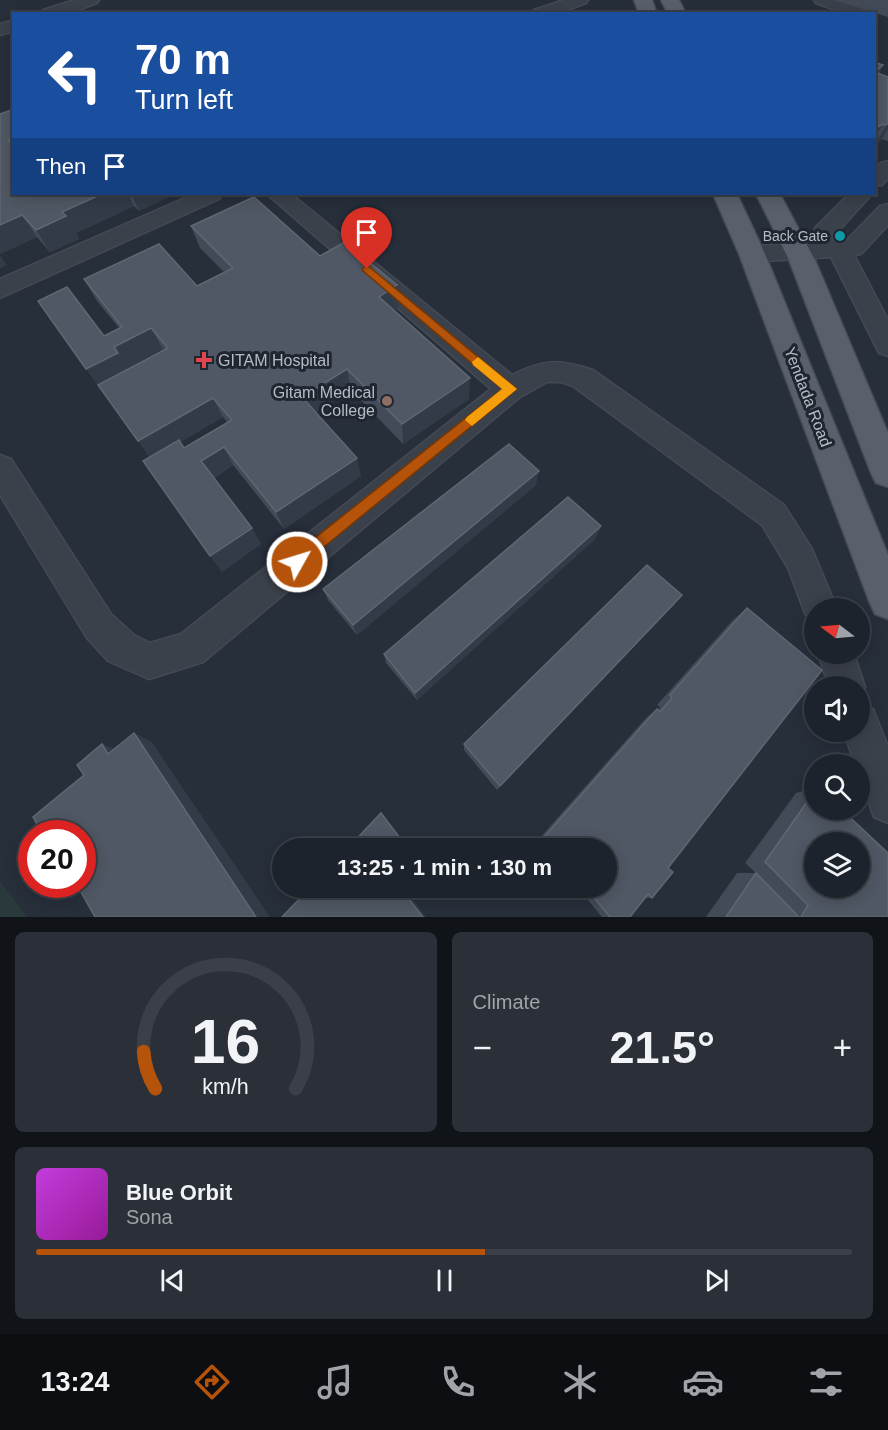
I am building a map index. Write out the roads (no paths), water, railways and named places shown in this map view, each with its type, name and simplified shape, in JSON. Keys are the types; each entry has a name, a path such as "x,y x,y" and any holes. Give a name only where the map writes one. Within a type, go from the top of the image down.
{"main road":[{"name":"Yendada Road","path":"725,195 752,254 888,600"},
{"path":"769,195 819,251 888,473"}],"street":[{"path":"60,12 91,0"},
{"path":"546,12 580,0"},
{"path":"584,12 594,0"},
{"path":"822,0 858,12"},
{"path":"0,289 209,195"},
{"path":"279,195 510,389"},
{"path":"752,254 819,251 854,248 886,216 856,198 823,234 819,251 888,346"},
{"path":"0,468 99,626 121,648 149,661 190,649 510,389 548,370 567,372 583,378 773,515 790,536 805,567 816,598"},
{"path":"867,742 888,803"}],"place":[{"name":"Back Gate","path":"840,236"},
{"name":"GITAM Hospital","path":"204,360"},
{"name":"Gitam Medical College","path":"387,401"}]}
